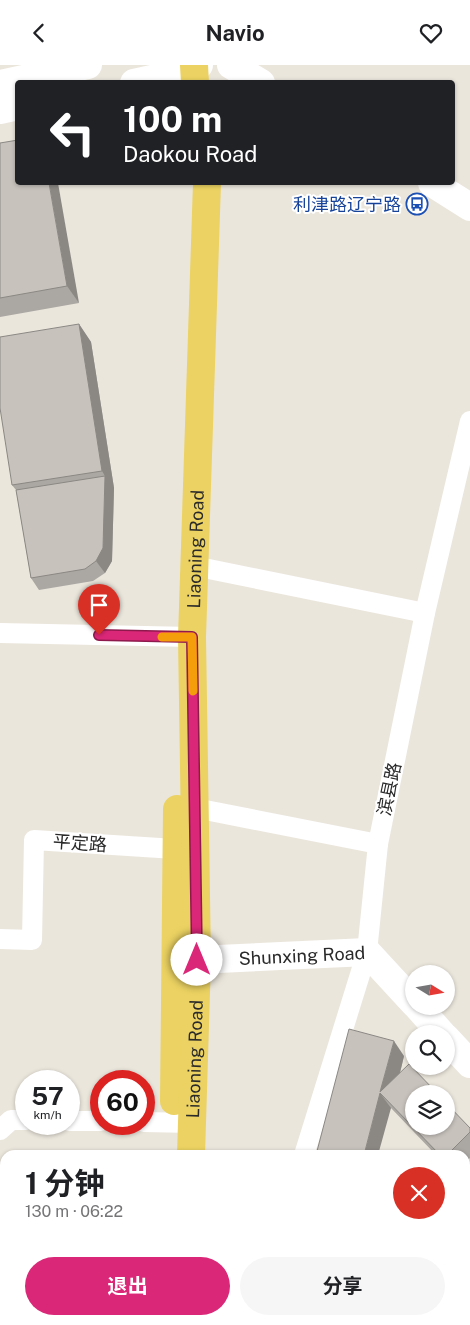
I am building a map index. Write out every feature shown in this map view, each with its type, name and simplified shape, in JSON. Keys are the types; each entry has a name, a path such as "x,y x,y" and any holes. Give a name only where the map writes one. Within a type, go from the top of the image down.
{"main road":[{"name":"Liaoning Road","path":"190,1150 183,1123 186,850 185,637 192,185"},
{"name":"Liaoning Road","path":"175,1150 183,1123 197,960 186,850 195,808 185,637 194,567 207,185"}],"street":[{"path":"19,80 88,65"},
{"path":"231,65 257,80"},
{"path":"151,80 201,71"},
{"path":"0,84 15,81"},
{"path":"0,110 15,107"},
{"path":"435,185 470,207"},
{"name":"滨县路","path":"306,1150 367,952 378,844 425,613 470,421"},
{"path":"194,567 425,613"},
{"path":"0,633 185,637"},
{"path":"195,808 378,844"},
{"name":"平定路","path":"0,939 32,939 34,840 186,850"},
{"name":"Shunxing Road","path":"197,960 367,952 405,993"},
{"path":"425,1015 434,1025"},
{"path":"455,1048 470,1064"},
{"path":"0,1130 11,1120 15,1120"},
{"path":"155,1122 183,1123"}],"building":[{"path":"15,140 15,185 49,185 67,286 0,298 0,143"},
{"path":"79,324 102,471 12,485 0,408 0,337"},
{"path":"105,476 103,548 96,561 85,569 31,578 16,490"},
{"path":"349,1029 394,1041 380,1092 405,1068 405,1075 420,1075 429,1085 405,1085 405,1119 380,1093 365,1150 317,1150"},
{"path":"455,1112 470,1128 470,1132 452,1150 435,1150 421,1135 455,1135"}],"slow traffic":[{"path":"162,637 192,637 193,691"}],"place":[{"name":"利津路辽宁路","path":"417,204"}],"route":[{"path":"99,635 192,637 197,960"}]}
